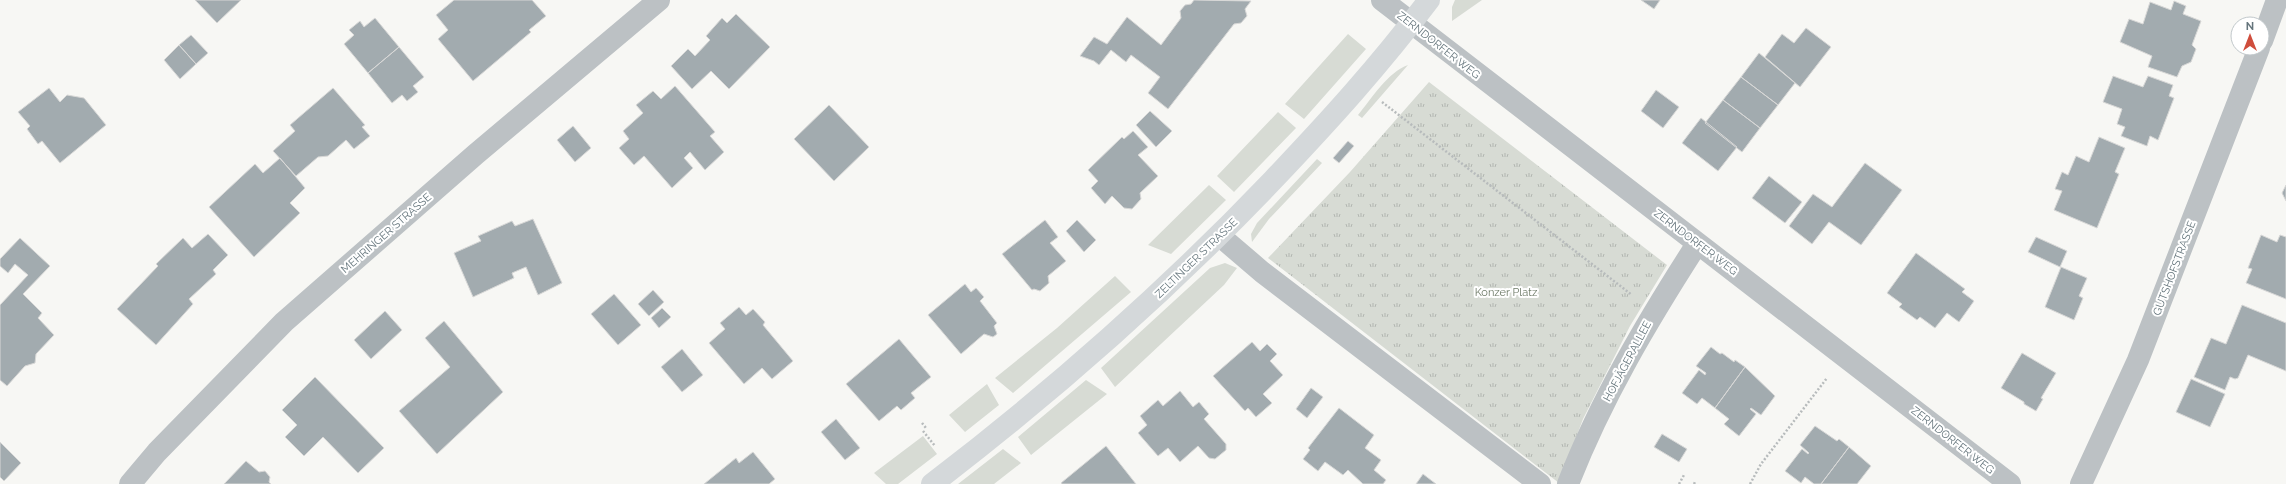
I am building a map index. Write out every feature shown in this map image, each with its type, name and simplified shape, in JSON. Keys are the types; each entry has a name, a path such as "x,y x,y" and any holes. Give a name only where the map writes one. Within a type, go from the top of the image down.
{"street":[{"name":"MEHRINGER STRASSE","path":"130,484 157,452 284,322 476,154 659,0"},
{"name":"ZERNDORFER WEG","path":"1382,0 2010,484"},
{"name":"ZELTINGER STRASSE","path":"932,484 999,432 1108,341 1220,236 1345,104 1429,0"},
{"path":"2270,19 2277,0"},
{"name":"GUTSHOFSTRASSE","path":"2081,484 2138,360 2256,56"},
{"path":"1220,236 1262,272 1540,484"},
{"name":"HOFJÄGERALLEE","path":"1568,484 1595,422 1650,318 1697,244"}],"path":[{"path":"1382,102 1636,298"},
{"path":"1750,484 1761,464 1844,355"},
{"path":"922,423 926,428"},
{"path":"1679,484 1684,475"}],"green space":[{"path":"1455,0 1482,0 1452,21 1452,7"},
{"path":"1348,34 1366,49 1304,119 1285,104"},
{"path":"1408,65 1362,118 1358,115 1387,79 1401,68"},
{"name":"Konzer Platz","path":"1429,82 1667,265 1630,326 1583,419 1559,483 1268,258 1350,172"},
{"path":"1278,112 1296,128 1234,192 1217,176"},
{"path":"1317,159 1322,163 1269,219 1252,242 1251,234 1257,223"},
{"path":"1209,185 1226,200 1171,254 1148,245"},
{"path":"1225,263 1237,268 1224,285 1115,387 1101,368 1210,268"},
{"path":"1115,276 1131,292 1013,393 995,378 1057,328"},
{"path":"1086,380 1107,394 1031,455 1018,437"},
{"path":"987,384 999,405 965,432 949,415"},
{"path":"923,436 937,454 898,484 886,484 874,473"},
{"path":"1003,449 1021,463 994,484 958,484"}],"building":[{"path":"195,0 241,0 217,23"},
{"path":"454,0 532,0 546,16 529,30 531,32 473,81 438,39 448,30 436,15"},
{"path":"1194,0 1251,1 1245,9 1247,16 1241,23 1234,24 1168,109 1148,93 1160,77 1131,55 1126,62 1111,50 1099,65 1094,61 1080,56 1094,37 1107,44 1127,17 1161,45 1181,18 1180,11 1185,5 1191,4"},
{"path":"1641,0 1660,0 1654,9"},
{"path":"2174,1 2186,6 2183,14 2201,21 2192,45 2196,49 2191,62 2182,66 2177,77 2148,67 2152,56 2120,42 2129,19 2143,24 2150,2 2171,10"},
{"path":"736,14 770,47 729,89 711,71 692,89 671,66 688,49 695,56 710,40 706,36 722,18 727,23"},
{"path":"375,18 399,47 368,73 344,44 354,35 349,30 360,21 364,27"},
{"path":"1806,28 1831,47 1800,87 1765,57 1782,34 1794,43"},
{"path":"191,35 208,53 196,64 179,45"},
{"path":"179,45 196,64 180,79 164,60"},
{"path":"399,47 424,77 413,86 418,92 407,101 402,95 392,103 368,73"},
{"path":"1759,53 1795,83 1778,105 1741,77"},
{"path":"2113,76 2143,87 2148,76 2173,85 2169,96 2174,98 2158,140 2150,136 2147,146 2121,136 2125,127 2117,124 2122,109 2103,102"},
{"path":"1741,77 1778,105 1760,128 1723,100"},
{"path":"675,86 715,132 710,136 724,152 705,170 690,152 684,158 693,168 672,188 644,156 634,165 619,148 629,139 623,131 643,113 636,105 653,91 661,99"},
{"path":"49,88 60,102 67,95 84,98 106,125 60,163 42,141 38,144 27,129 30,126 18,112"},
{"path":"333,88 365,125 362,127 370,136 354,149 346,140 328,156 318,157 296,176 273,151 295,131 290,125"},
{"path":"1656,90 1679,107 1663,128 1641,111"},
{"path":"1723,100 1760,128 1742,152 1705,123"},
{"path":"829,105 869,147 834,181 794,139"},
{"path":"1150,111 1172,131 1156,147 1136,125"},
{"path":"1701,118 1737,147 1718,171 1682,143"},
{"path":"573,126 591,148 575,162 557,140"},
{"path":"1133,131 1148,147 1138,155 1158,176 1140,193 1141,199 1132,209 1124,208 1112,196 1105,204 1091,188 1098,181 1088,170 1122,137 1124,139"},
{"path":"2099,137 2125,148 2115,172 2119,174 2097,228 2054,210 2062,191 2055,189 2062,172 2068,175 2076,156 2089,162"},
{"path":"1348,141 1354,146 1339,163 1333,158"},
{"path":"280,158 305,188 290,203 300,213 254,257 209,207 255,164 263,173"},
{"path":"1865,163 1902,190 1861,245 1829,222 1812,244 1789,226 1813,194 1832,207"},
{"path":"1769,176 1802,202 1785,223 1752,198"},
{"path":"2286,185 2286,201 2282,193"},
{"path":"533,219 562,283 538,295 526,267 512,273 514,278 473,297 454,253 481,241 478,236 512,221 515,226"},
{"path":"1045,220 1058,237 1050,243 1066,261 1048,276 1049,283 1040,291 1034,289 1032,290 1002,254"},
{"path":"1077,220 1096,240 1084,252 1066,231"},
{"path":"208,234 228,255 213,270 216,274 189,299 193,304 156,345 117,309 158,266 156,264 183,238 192,248"},
{"path":"2261,235 2277,242 2280,235 2286,237 2286,299 2246,283 2252,269 2248,268"},
{"path":"2036,237 2067,251 2060,267 2028,252"},
{"path":"20,238 50,266 23,294 42,313 38,318 54,335 36,354 35,363 25,366 7,386 0,380 0,305 28,275 15,264 8,273 0,266 0,259"},
{"path":"1916,253 1965,289 1962,292 1974,301 1959,322 1947,313 1935,328 1920,317 1917,320 1899,307 1902,304 1887,293"},
{"path":"2061,267 2087,278 2079,296 2083,298 2074,320 2045,307"},
{"path":"965,284 971,292 976,288 984,297 980,301 997,323 994,326 997,334 993,337 984,334 961,354 928,315"},
{"path":"653,290 664,302 649,316 638,304"},
{"path":"614,294 641,325 618,345 591,314"},
{"path":"2242,305 2286,323 2286,371 2248,355 2238,378 2235,379 2230,377 2225,390 2194,377 2211,338 2226,344"},
{"path":"739,307 746,315 753,309 765,322 763,325 793,361 772,379 762,368 744,384 709,343 725,329 720,323"},
{"path":"662,308 671,317 659,328 651,318"},
{"path":"385,311 402,330 371,359 354,340"},
{"path":"444,321 503,392 437,454 399,411 450,367 425,338"},
{"path":"899,339 931,377 911,393 915,398 901,410 897,406 879,421 846,384"},
{"path":"1252,342 1260,351 1267,344 1277,354 1270,361 1283,375 1263,394 1272,403 1256,417 1248,408 1245,411 1213,376"},
{"path":"1711,347 1720,354 1722,353 1734,362 1735,360 1745,367 1715,408 1702,398 1697,404 1682,393 1699,370 1705,375 1706,373 1696,366"},
{"path":"682,349 703,375 682,392 661,367"},
{"path":"2022,353 2056,373 2041,398 2043,399 2036,411 2001,388"},
{"path":"1745,367 1775,396 1761,415 1751,408 1750,409 1756,414 1739,436 1724,424 1729,419 1715,408"},
{"path":"315,377 384,448 358,473 323,437 304,456 285,437 297,425 282,410"},
{"path":"2191,379 2225,394 2210,427 2176,412"},
{"path":"1311,388 1323,397 1307,418 1296,409"},
{"path":"1180,391 1193,407 1199,402 1209,414 1204,419 1226,444 1226,450 1215,459 1209,458 1198,446 1180,462 1168,448 1158,456 1138,433 1147,425 1140,416 1158,400 1163,406"},
{"path":"1339,408 1374,435 1365,448 1381,460 1374,470 1386,480 1383,484 1363,484 1348,470 1343,475 1325,462 1318,471 1303,459 1310,450 1308,448"},
{"path":"836,419 860,448 845,460 821,432"},
{"path":"1815,426 1837,441 1839,439 1849,447 1821,484 1814,484 1805,477 1801,483 1785,471 1802,449 1808,454 1809,453 1800,445"},
{"path":"1662,434 1687,449 1679,462 1654,447"},
{"path":"0,442 21,463 4,481 0,477"},
{"path":"1106,446 1136,484 1061,483"},
{"path":"1849,447 1871,466 1857,484 1821,484"},
{"path":"753,452 775,479 769,484 704,484 736,458 739,463"},
{"path":"246,461 259,472 265,471 270,477 269,482 271,484 224,484"},
{"path":"1423,474 1436,484 1416,484"}]}
